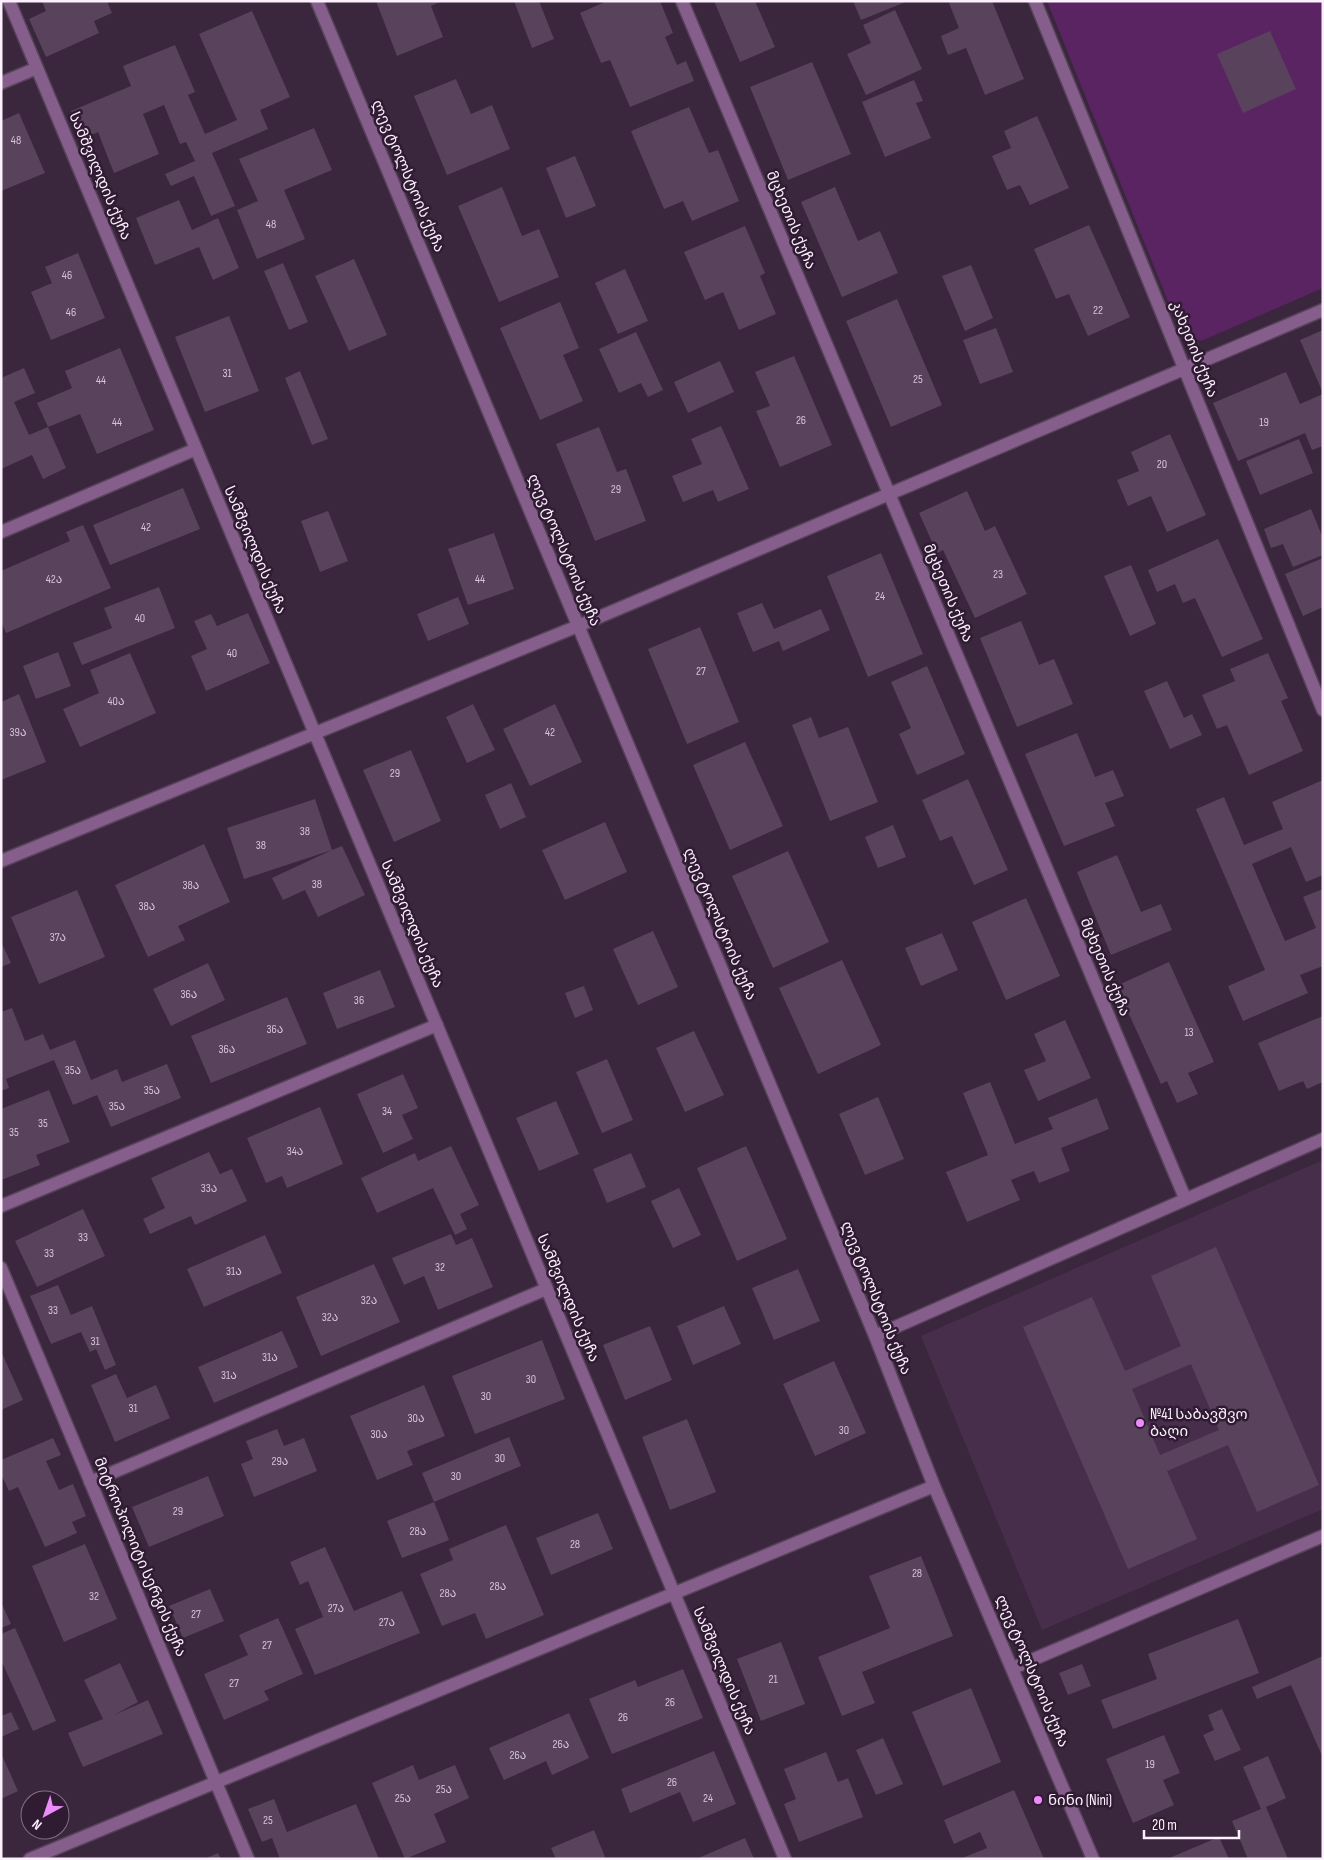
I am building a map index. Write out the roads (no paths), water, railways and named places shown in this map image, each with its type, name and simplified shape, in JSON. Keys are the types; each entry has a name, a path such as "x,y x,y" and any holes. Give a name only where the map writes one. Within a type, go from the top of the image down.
{"street":[{"name":"სამშვილდის ქუჩა","path":"9,1 785,1859"},
{"name":"ლევ ტოლსტოის ქუჩა","path":"317,1 875,1336 934,1486 1093,1859"},
{"name":"მცხეთის ქუჩა","path":"682,1 1185,1198"},
{"name":"კახეთის ქუჩა","path":"1035,1 1323,710"},
{"path":"1,83 37,68"},
{"path":"1,860 578,626 1184,367 1323,310"},
{"path":"1,532 196,449"},
{"path":"1,1206 436,1025"},
{"path":"875,1336 1185,1198 1323,1139"},
{"name":"მიტროპოლიტი სერგის ქუჩა","path":"1,1268 248,1859"},
{"path":"90,1482 546,1289"},
{"path":"30,1859 934,1486"},
{"path":"1013,1668 1323,1536"}],"place":[{"name":"№41 საბავშვო ბაღი","path":"1140,1423"},
{"name":"ნინი (Nini)","path":"1038,1800"}]}
